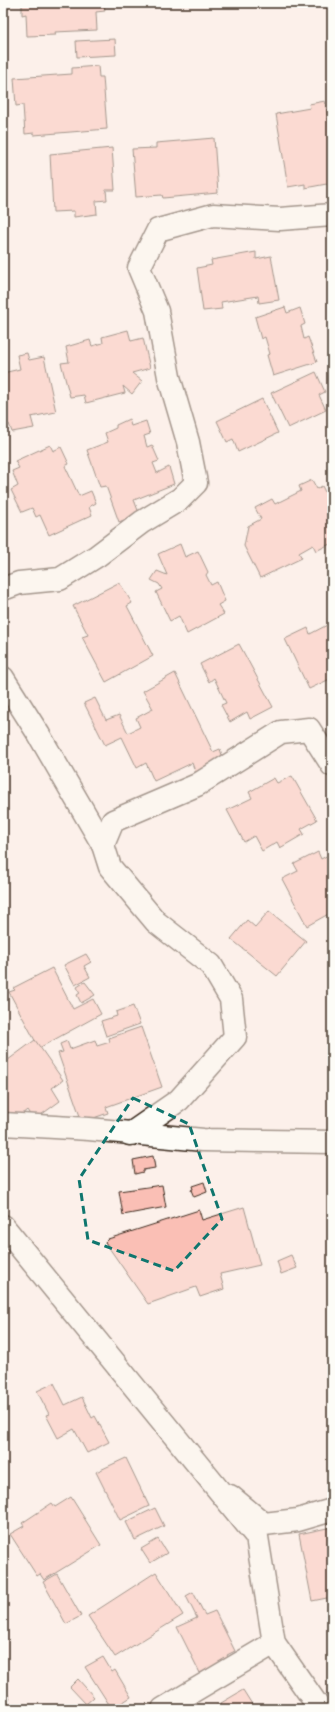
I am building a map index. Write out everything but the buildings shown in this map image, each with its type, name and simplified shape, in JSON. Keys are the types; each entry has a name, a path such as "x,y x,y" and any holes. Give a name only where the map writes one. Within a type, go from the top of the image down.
{"street":[{"path":"3,589 19,583 60,579 97,556 142,522 180,499 196,482 188,442 169,377 157,311 139,268 158,230 213,215 280,219 332,215"},
{"path":"3,678 39,735 103,845 110,867 156,922 211,965 231,999 235,1037 179,1100 130,1134"},
{"path":"103,845 113,821 197,785 281,732 309,729 332,765"},
{"path":"3,1124 88,1129 203,1140 332,1142"},
{"path":"3,1226 52,1288 217,1486 257,1537 274,1643 320,1709"},
{"path":"217,1486 264,1524 298,1520 332,1510"},
{"path":"163,1709 274,1643"}],"highlighted area":[{"path":"133,1098 189,1124 222,1219 174,1271 88,1240 79,1179"}]}
